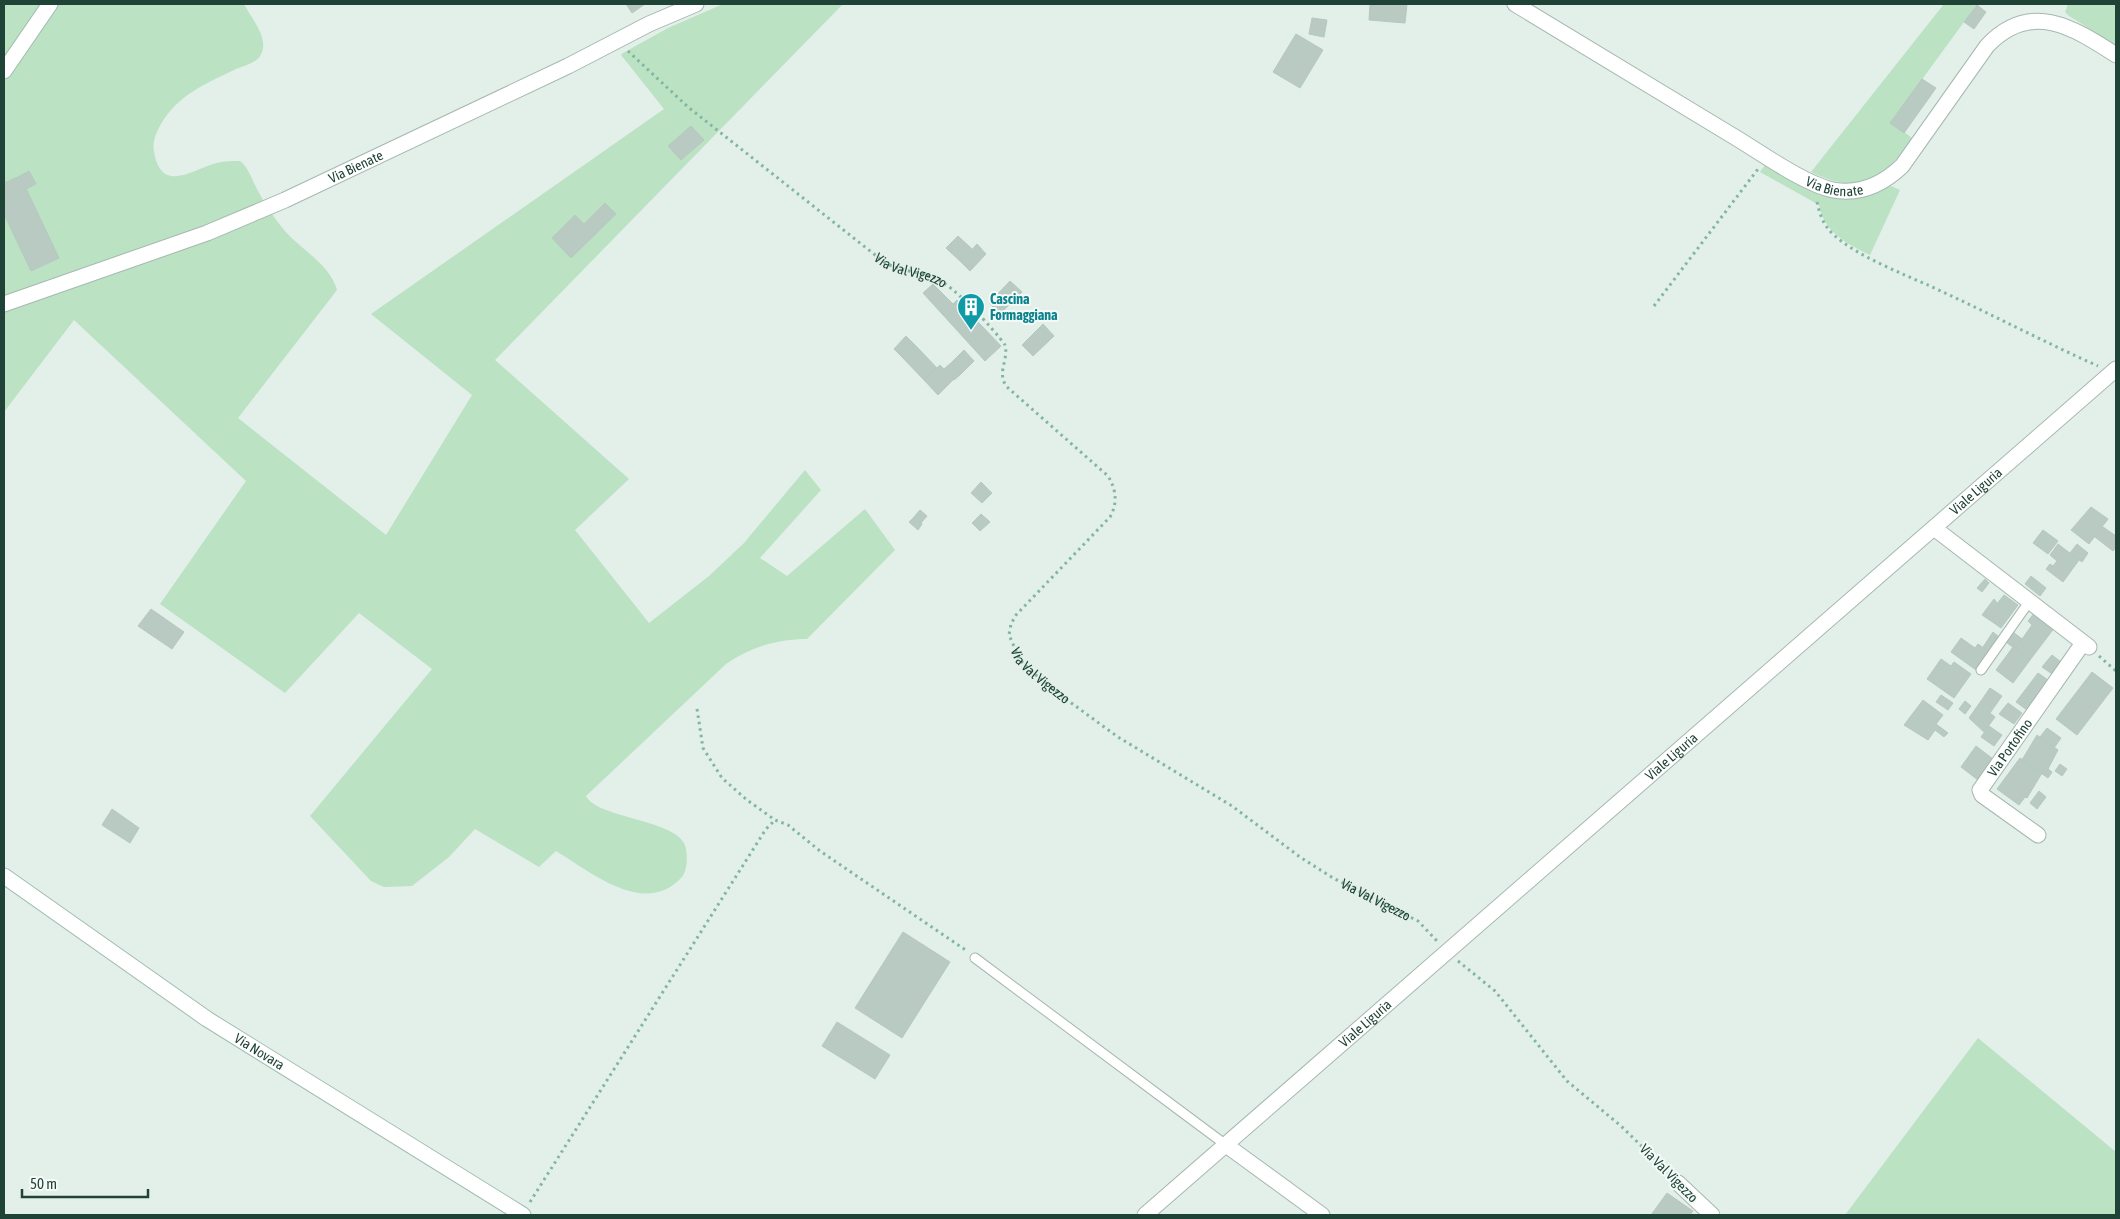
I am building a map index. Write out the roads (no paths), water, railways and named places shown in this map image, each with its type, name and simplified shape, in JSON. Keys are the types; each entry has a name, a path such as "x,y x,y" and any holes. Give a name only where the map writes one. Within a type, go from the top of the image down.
{"street":[{"path":"4,71 50,4"},
{"name":"Via Bienate","path":"4,304 207,233 285,200 568,66 618,39 696,4"},
{"name":"Via Bienate","path":"1516,4 1767,156 1821,186 1840,191 1859,190 1876,185 1895,172 1910,157 1994,38 2014,24 2035,18 2056,20 2071,26 2116,56"},
{"name":"Viale Liguria","path":"1145,1215 2114,371"},
{"path":"1934,528 2029,602"},
{"name":"Via Portofino","path":"2029,602 2086,645 1980,790 1982,795 2038,834"},
{"name":"Via Novara","path":"4,876 207,1019 522,1215"},
{"path":"1226,1145 1322,1215"},
{"name":"Via Val Vigezzo","path":"1678,1183 1712,1215"}],"lane":[{"path":"1981,670 2029,602"},
{"path":"975,958 1226,1145"}],"place":[{"name":"Cascina Formaggiana","path":"971,331"}]}
